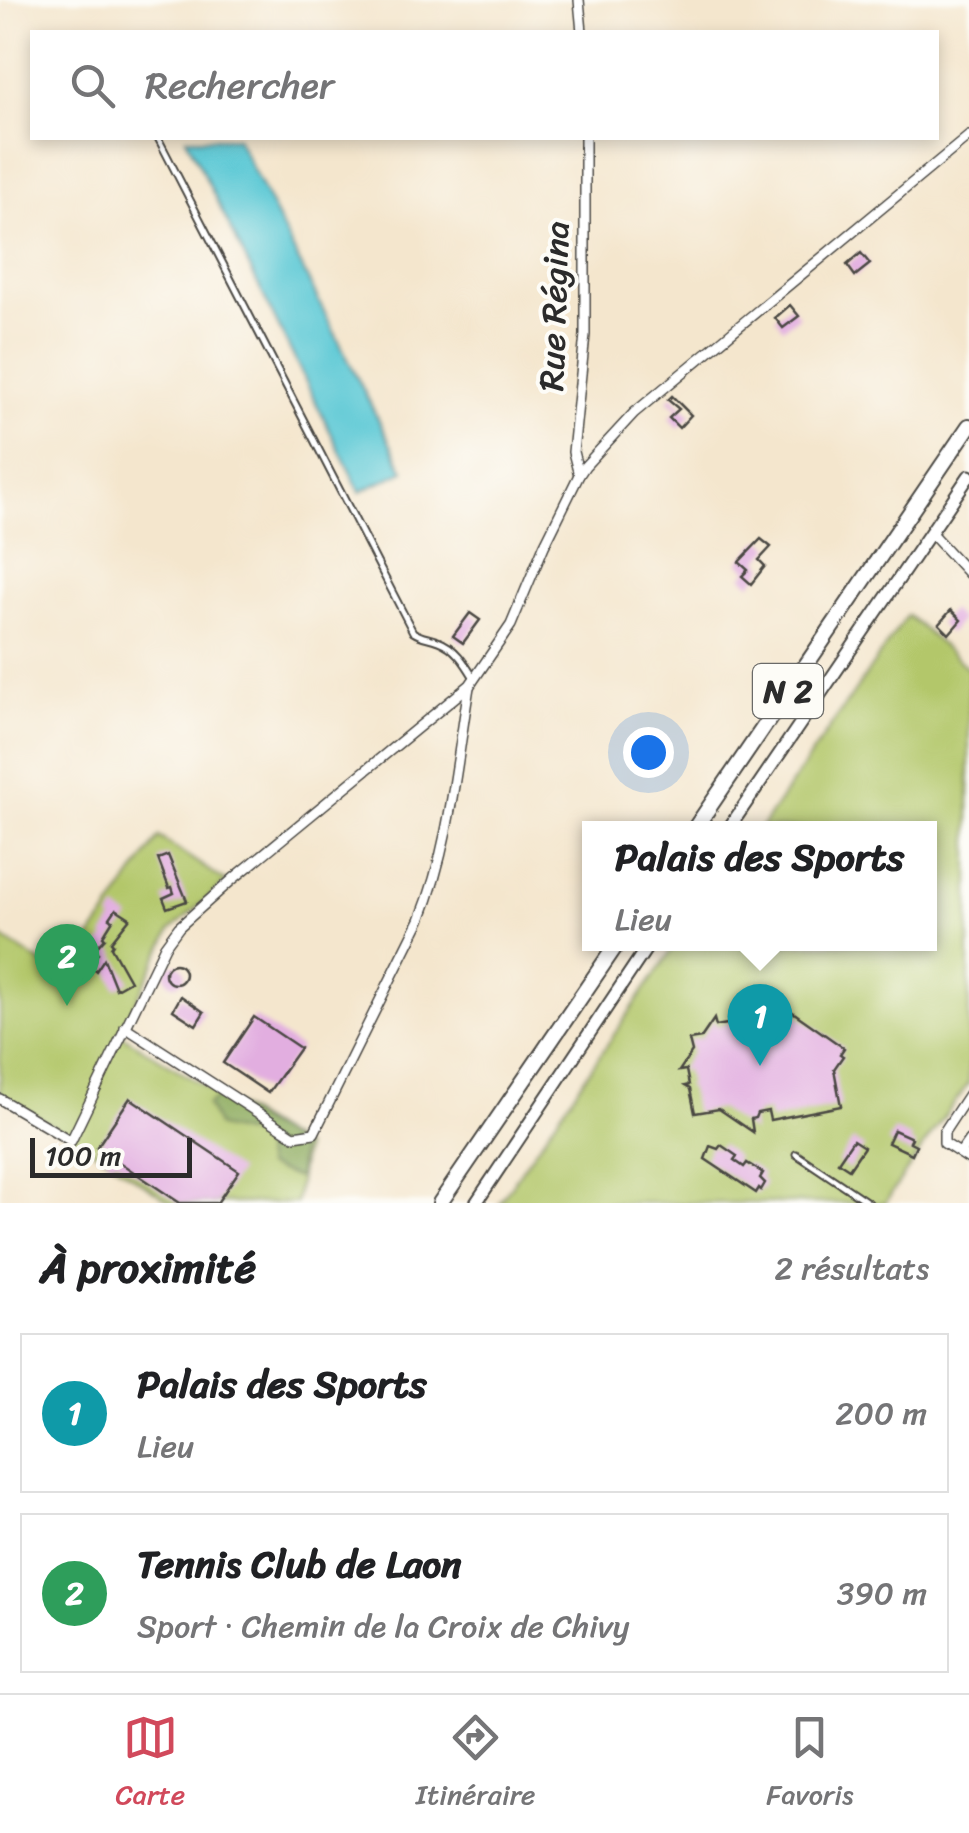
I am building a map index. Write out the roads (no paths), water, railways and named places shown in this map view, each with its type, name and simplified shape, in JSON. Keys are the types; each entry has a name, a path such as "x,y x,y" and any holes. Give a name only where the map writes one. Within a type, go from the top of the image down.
{"main road":[{"name":"N 2","path":"699,821 969,426"},
{"path":"440,1203 612,951"}],"street":[{"path":"580,0 582,30"},
{"path":"0,1099 72,1141 165,946 179,927 472,682 511,624 584,466 634,413 969,136"},
{"name":"Rue Régina","path":"580,474 572,452 585,335 585,140"},
{"path":"734,821 969,476"},
{"path":"931,533 969,574"},
{"path":"126,1027 294,1136 314,1132 420,920 434,884 472,682"},
{"path":"476,1203 645,951"},
{"path":"969,1094 944,1132 944,1144 964,1156 969,1140"}],"lane":[{"path":"159,140 413,632 448,647 462,659 472,682"},
{"path":"796,1154 869,1203"}],"water":[{"path":"187,140 238,140 404,471 360,492"}],"place":[{"name":"Tennis Club de Laon","path":"67,1006"},
{"name":"Palais des Sports","path":"760,1066"}]}
